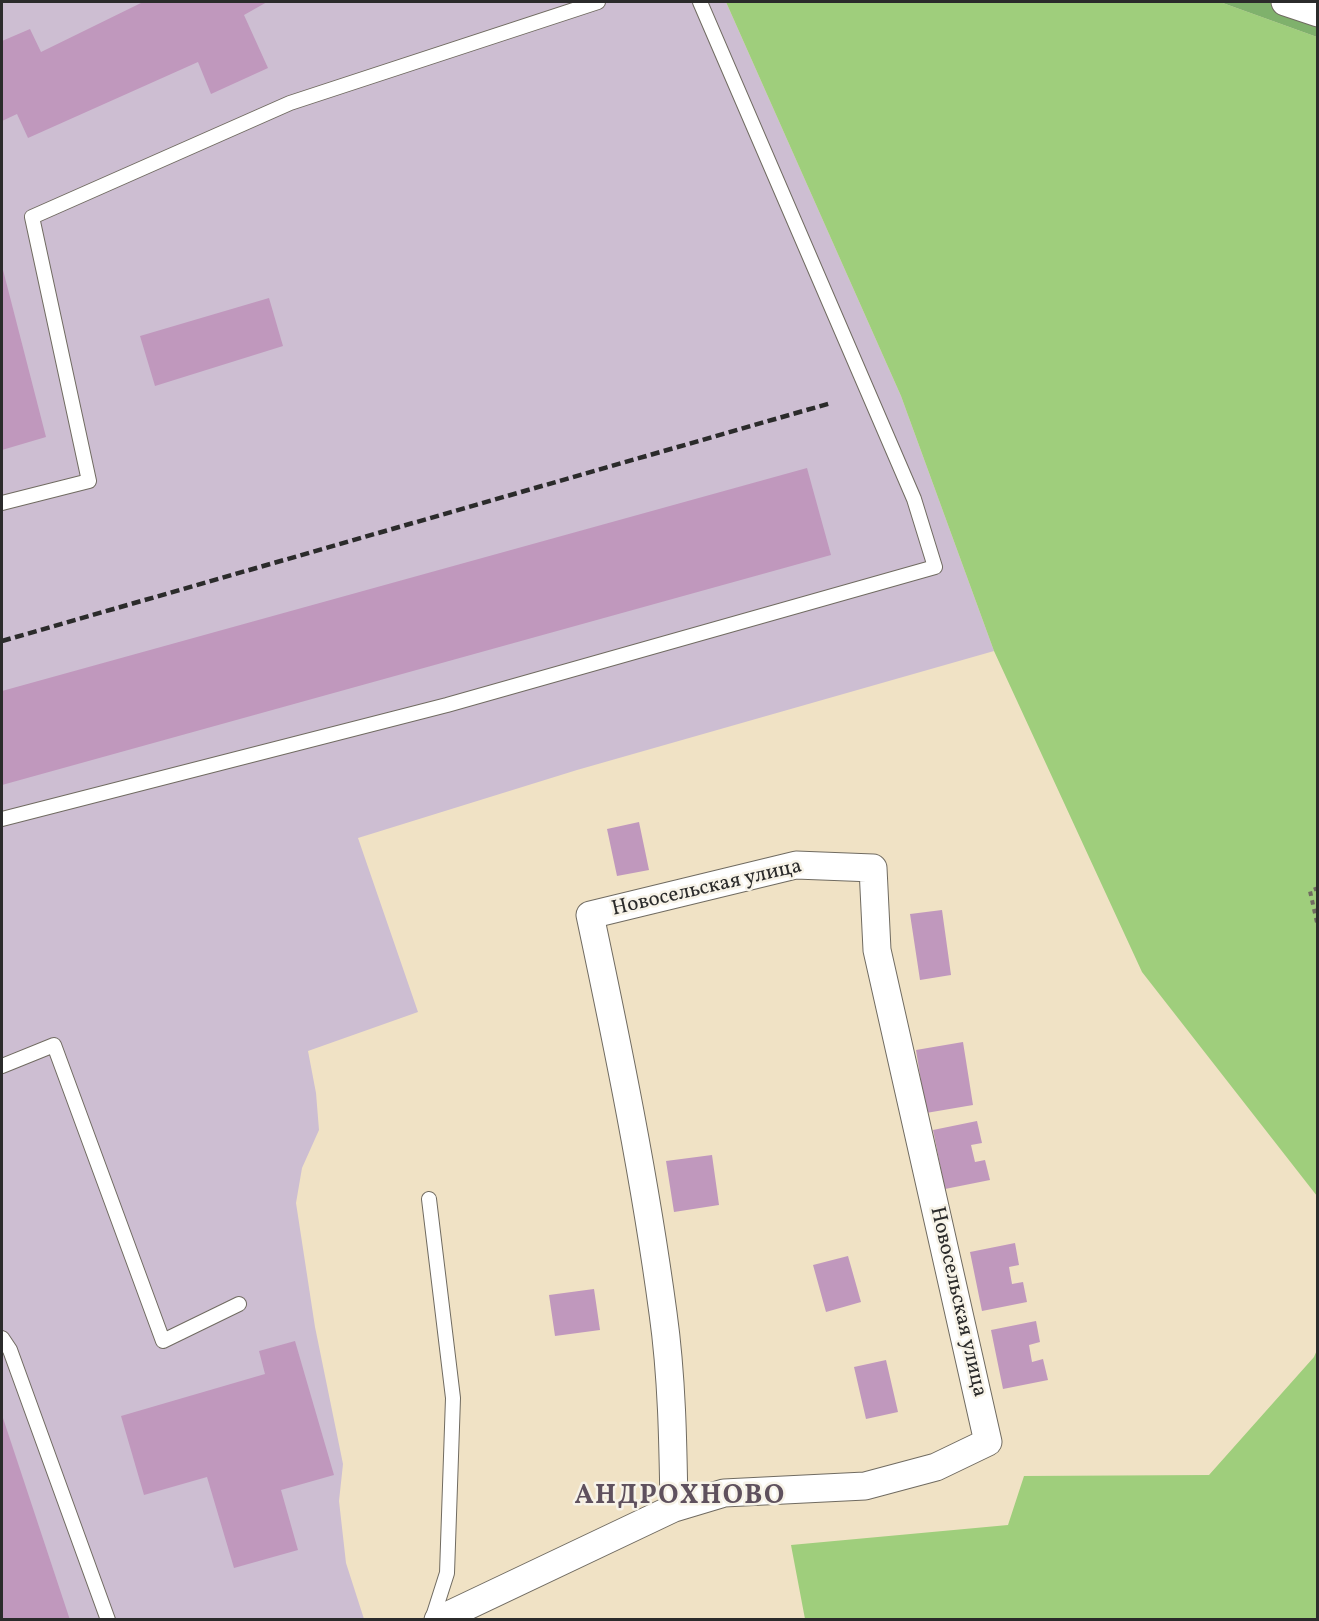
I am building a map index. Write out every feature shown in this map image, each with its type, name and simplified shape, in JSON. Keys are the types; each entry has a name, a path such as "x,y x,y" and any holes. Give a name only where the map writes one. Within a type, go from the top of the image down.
{"street":[{"path":"1285,2 1317,13"},
{"name":"Новосельская улица","path":"796,865 873,868 877,950 988,1442 936,1467 865,1486 724,1493 675,1508 663,1314 625,1085 590,915 796,865"},
{"path":"438,1620 675,1508"}],"lane":[{"path":"2,503 89,481 32,217 290,103 598,2"},
{"path":"2,819 447,705 935,567 914,499 700,2"},
{"path":"2,1066 54,1045 163,1341 239,1304"},
{"path":"429,1199 453,1398 447,1573 432,1620"},
{"path":"2,1338 10,1350 108,1620"}],"path":[{"path":"1317,888 1310,891 1317,927"}],"shaded area":[{"path":"2,2 726,2 901,396 994,651 577,770 358,838 418,1012 308,1051 316,1093 319,1130 302,1168 296,1203 315,1327 343,1464 339,1501 346,1563 364,1619 2,1620"}],"green space":[{"path":"726,2 1220,2 1317,37 1317,1196 1142,972 994,651 901,396"},
{"path":"1220,2 1317,2 1317,37"},
{"path":"1317,1350 1317,1619 805,1619 791,1545 1008,1525 1024,1476 1209,1475 1314,1357"}],"building":[{"path":"143,2 267,2 244,15 268,68 211,94 198,62 28,138 17,114 2,121 2,41 30,29 41,52"},
{"path":"2,266 46,437 2,450"},
{"path":"269,298 283,346 155,386 140,336"},
{"path":"807,468 831,555 2,785 2,691"},
{"path":"639,822 649,870 617,876 607,829"},
{"path":"942,910 951,975 920,980 910,914"},
{"path":"963,1042 973,1105 926,1113 916,1050"},
{"path":"977,1121 982,1143 971,1145 975,1162 985,1160 990,1180 945,1189 933,1130"},
{"path":"712,1155 719,1205 674,1212 666,1161"},
{"path":"1015,1243 1019,1265 1009,1267 1012,1284 1023,1282 1027,1302 982,1311 970,1252"},
{"path":"848,1256 861,1302 826,1312 813,1265"},
{"path":"594,1289 600,1330 555,1336 549,1295"},
{"path":"1036,1321 1040,1342 1029,1345 1032,1362 1043,1359 1048,1380 1003,1389 991,1330"},
{"path":"295,1341 334,1475 281,1490 298,1550 234,1568 207,1477 144,1495 121,1416 265,1374 259,1351"},
{"path":"886,1360 898,1412 866,1419 854,1367"},
{"path":"2,1415 70,1620 2,1620"}],"railway":[{"path":"2,641 831,403"}],"district":[{"name":"АНДРОХНОВО","path":"680,1498"}]}
